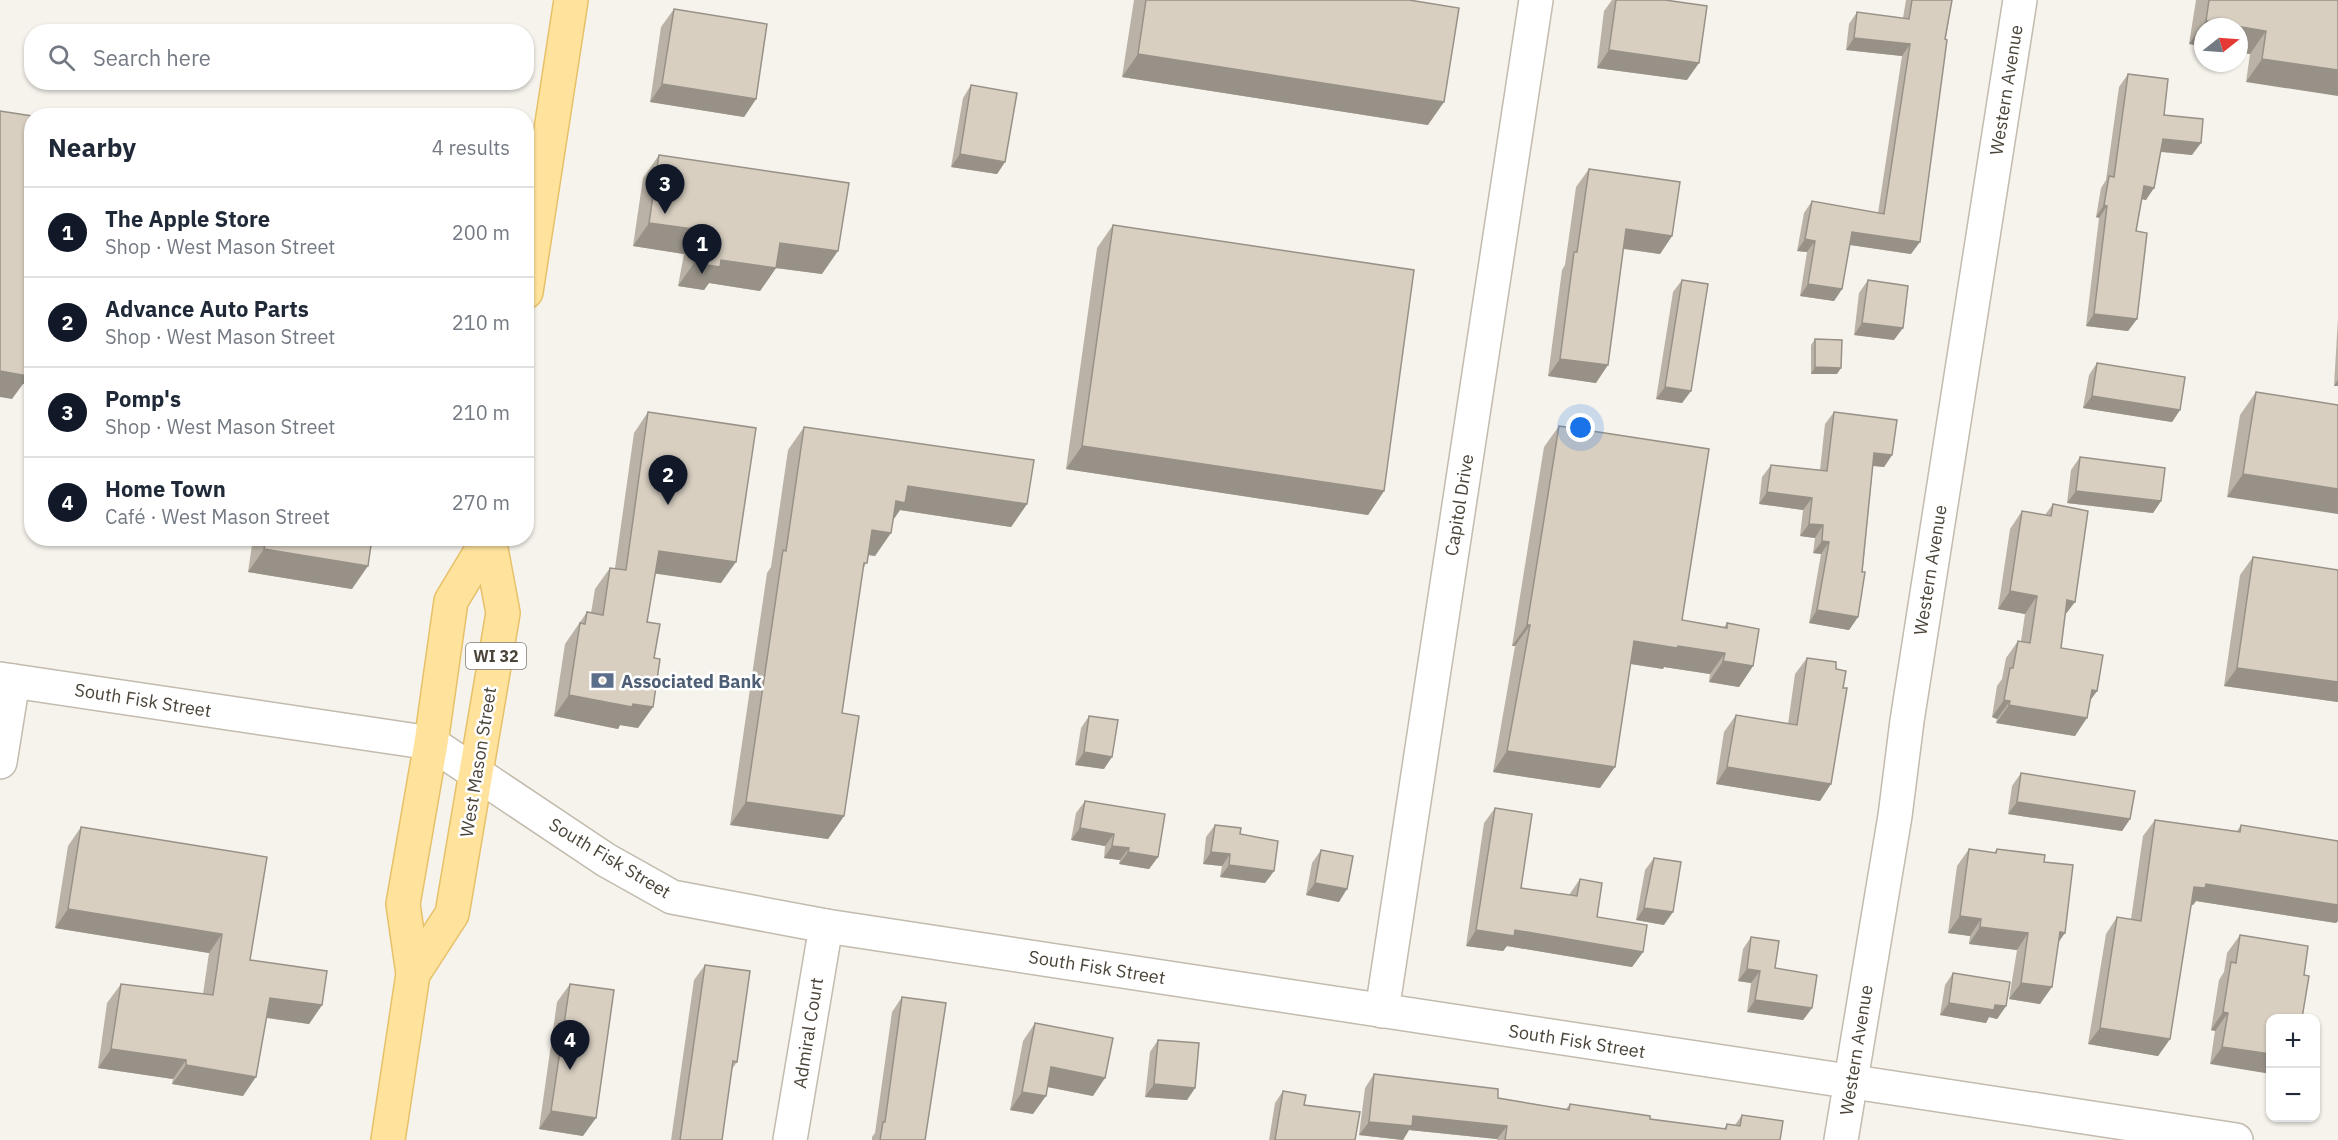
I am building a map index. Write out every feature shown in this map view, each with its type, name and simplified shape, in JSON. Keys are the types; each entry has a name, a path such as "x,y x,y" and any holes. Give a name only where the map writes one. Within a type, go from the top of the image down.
{"main road":[{"path":"534,240 571,0"},
{"name":"West Mason Street","path":"388,1140 413,974 403,904 431,743 451,601 484,546"},
{"name":"West Mason Street","path":"413,974 452,914 503,613 490,546"}],"street":[{"name":"Capitol Drive","path":"1382,1011 1536,0"},
{"name":"Western Avenue","path":"1841,1140 1894,816 2020,0"},
{"name":"South Fisk Street","path":"6,680 431,743 606,860 672,897 826,926 2236,1140"},
{"path":"0,762 6,680"},
{"name":"Admiral Court","path":"790,1140 826,926"}],"building":[{"path":"1146,0 1409,0 1459,8 1444,102 1138,54"},
{"path":"1616,0 1665,0 1707,6 1699,63 1609,50"},
{"path":"1912,0 1952,0 1945,39 1947,40 1920,242 1852,232 1842,289 1808,284 1815,241 1805,239 1812,201 1884,214 1910,44 1854,38 1857,12 1909,19"},
{"path":"2209,0 2338,0 2338,70 2262,59 2266,31 2248,28 2248,18 2206,18"},
{"path":"674,9 767,24 756,99 662,84"},
{"path":"2128,74 2168,79 2164,115 2203,119 2201,143 2163,139 2154,188 2144,186 2136,231 2147,233 2137,319 2094,314 2107,206 2104,205 2109,176 2114,177"},
{"path":"971,85 1017,93 1005,162 960,154"},
{"path":"0,111 24,115 24,375 0,371"},
{"path":"659,155 849,183 838,251 780,243 776,268 721,260 720,267 694,263 700,230 649,223"},
{"path":"1589,169 1680,182 1672,236 1626,229 1608,365 1560,359 1574,252 1577,252"},
{"path":"1113,225 1414,270 1384,491 1082,446"},
{"path":"1682,280 1708,284 1691,391 1665,387"},
{"path":"1868,280 1908,286 1903,328 1862,323"},
{"path":"1815,339 1842,340 1841,368 1815,367"},
{"path":"2097,363 2185,377 2180,410 2092,396"},
{"path":"2256,392 2338,405 2338,489 2243,474"},
{"path":"648,412 756,428 736,562 659,551 647,622 660,624 654,658 660,659 653,707 633,704 632,707 569,695 580,623 585,624 587,612 603,615 610,568 626,570"},
{"path":"1834,412 1897,420 1892,455 1874,453 1862,572 1865,572 1858,617 1817,610 1829,542 1822,541 1823,525 1809,524 1812,498 1767,492 1771,465 1827,471"},
{"path":"1559,426 1709,449 1682,620 1727,628 1727,623 1759,629 1753,666 1723,661 1725,653 1634,641 1615,767 1507,751 1530,625 1527,625"},
{"path":"804,427 1034,460 1027,504 908,486 905,503 896,501 891,533 872,530 867,563 864,563 842,713 859,716 844,816 746,802 783,550 786,551"},
{"path":"2080,457 2165,468 2161,501 2076,491"},
{"path":"2053,504 2088,511 2075,602 2067,600 2061,648 2103,655 2097,691 2092,690 2087,718 2009,705 2010,701 2004,700 2018,641 2030,643 2037,596 2010,591 2022,511 2051,516"},
{"path":"265,546 371,546 368,566 264,549"},
{"path":"2253,557 2338,570 2338,682 2237,668"},
{"path":"1807,658 1836,662 1836,669 1846,671 1843,688 1847,688 1831,784 1727,767 1736,715 1797,725"},
{"path":"1089,716 1118,720 1112,757 1084,752"},
{"path":"2021,773 2135,791 2130,819 2017,802"},
{"path":"1085,801 1165,814 1158,857 1128,852 1129,848 1112,846 1114,834 1080,828"},
{"path":"1495,808 1532,814 1521,888 1577,896 1580,879 1602,883 1597,917 1647,925 1643,952 1515,930 1514,936 1476,930"},
{"path":"2155,820 2240,832 2241,825 2338,841 2338,905 2206,884 2205,888 2194,887 2170,1039 2100,1028 2117,917 2141,921"},
{"path":"1215,825 1241,828 1240,834 1278,841 1274,871 1229,865 1230,854 1211,852"},
{"path":"81,827 267,857 250,960 327,971 322,1005 270,998 256,1077 186,1065 186,1060 111,1049 121,984 213,995 222,934 68,909"},
{"path":"1969,849 1996,853 1997,849 2045,855 2044,862 2073,865 2065,933 2060,932 2052,987 2021,983 2028,933 1980,927 1981,919 1960,916"},
{"path":"1321,850 1353,856 1347,889 1315,883"},
{"path":"1654,858 1681,862 1673,912 1644,908"},
{"path":"2240,935 2308,946 2304,975 2309,976 2303,1014 2266,1014 2266,1053 2222,1047 2228,1013 2223,1012 2231,962 2236,963"},
{"path":"1751,937 1779,941 1775,968 1817,975 1812,1008 1755,1000 1760,971 1747,969"},
{"path":"705,965 750,971 737,1062 733,1061 722,1140 680,1140"},
{"path":"1953,973 2010,982 2006,1006 1995,1005 1994,1010 1949,1003"},
{"path":"570,984 614,990 596,1118 551,1111"},
{"path":"902,997 946,1003 925,1140 880,1140 883,1122 885,1122"},
{"path":"1035,1023 1113,1038 1105,1078 1051,1067 1046,1096 1022,1092"},
{"path":"1158,1040 1199,1043 1195,1088 1154,1084"},
{"path":"1374,1074 1498,1089 1498,1098 1569,1110 1570,1104 1650,1116 1650,1119 1726,1129 1727,1124 1740,1126 1742,1115 1783,1121 1780,1140 1505,1140 1507,1126 1413,1116 1412,1126 1369,1122"},
{"path":"1283,1091 1306,1095 1304,1105 1360,1112 1355,1140 1275,1140"}],"place":[{"name":"Pomp's","path":"665,214"},
{"name":"The Apple Store","path":"702,274"},
{"name":"Advance Auto Parts","path":"668,505"},
{"name":"Associated Bank","path":"603,681"},
{"name":"Home Town","path":"570,1070"}]}
